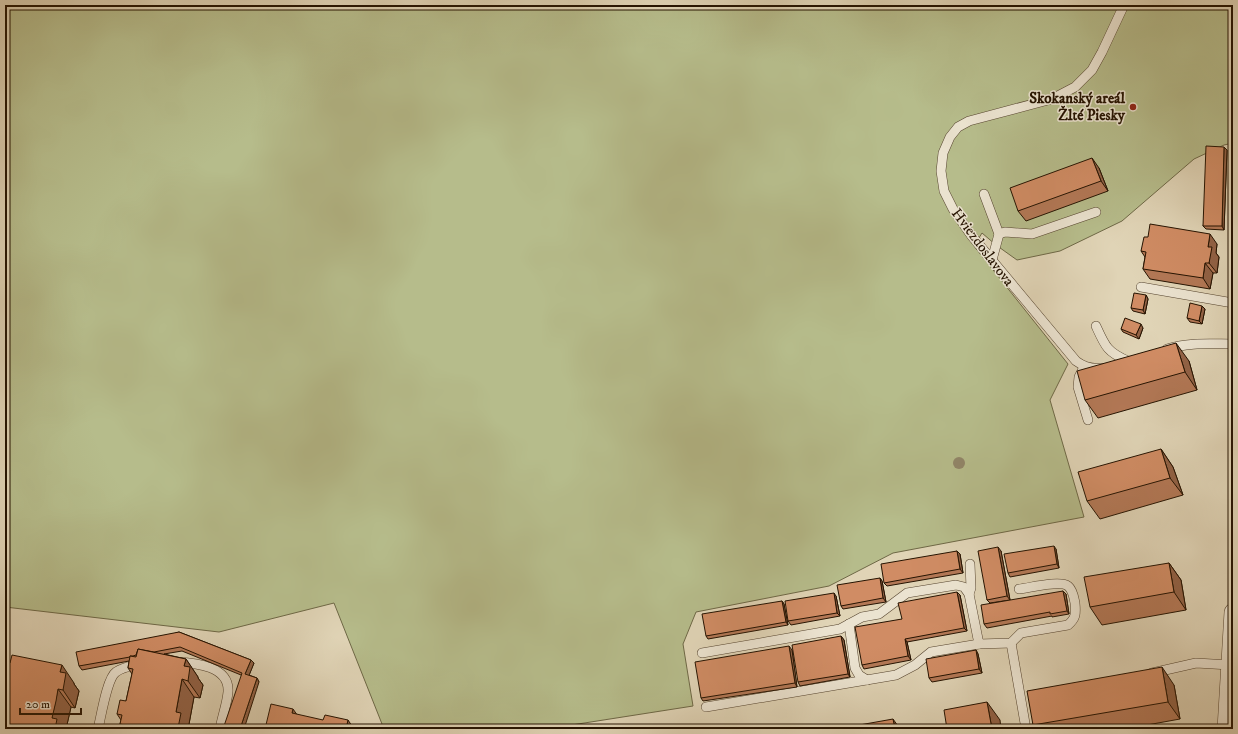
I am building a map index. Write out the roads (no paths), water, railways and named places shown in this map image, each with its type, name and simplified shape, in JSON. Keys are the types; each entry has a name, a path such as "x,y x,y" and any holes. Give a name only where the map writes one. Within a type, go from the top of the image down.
{"street":[{"path":"1226,729 1233,612"}],"lane":[{"name":"Hviezdoslavova","path":"1084,366 1069,353 971,235 944,191 941,171 943,153 950,137 958,126 969,121 1052,99 1075,87 1092,70 1124,5"},
{"path":"984,194 999,234 992,260"},
{"path":"999,234 1005,232 1032,234 1096,212"},
{"path":"1141,287 1233,303"},
{"path":"1088,420 1078,387 1079,377 1084,366 1094,369 1132,360 1116,356 1106,348 1096,326"},
{"path":"1157,352 1178,346 1233,344"},
{"path":"969,594 971,588 970,564"},
{"path":"706,707 896,675 915,665 931,652 979,644 1011,643 1021,633 1068,625 1074,620 1076,614 1073,593 1068,586 1060,584 1019,589"},
{"path":"702,653 840,629 862,617 879,614 906,593 956,585 964,586 969,594 979,644"},
{"path":"848,624 855,668 859,674 867,680"},
{"path":"1011,643 1026,729"},
{"path":"166,661 194,663 211,668 220,673 227,681 228,691 220,729"},
{"path":"98,729 110,680 115,672 125,667 146,663"},
{"path":"1144,674 1196,663 1230,665"}],"place":[{"name":"Skokanský areál Žlté Piesky","path":"1133,107"}]}
